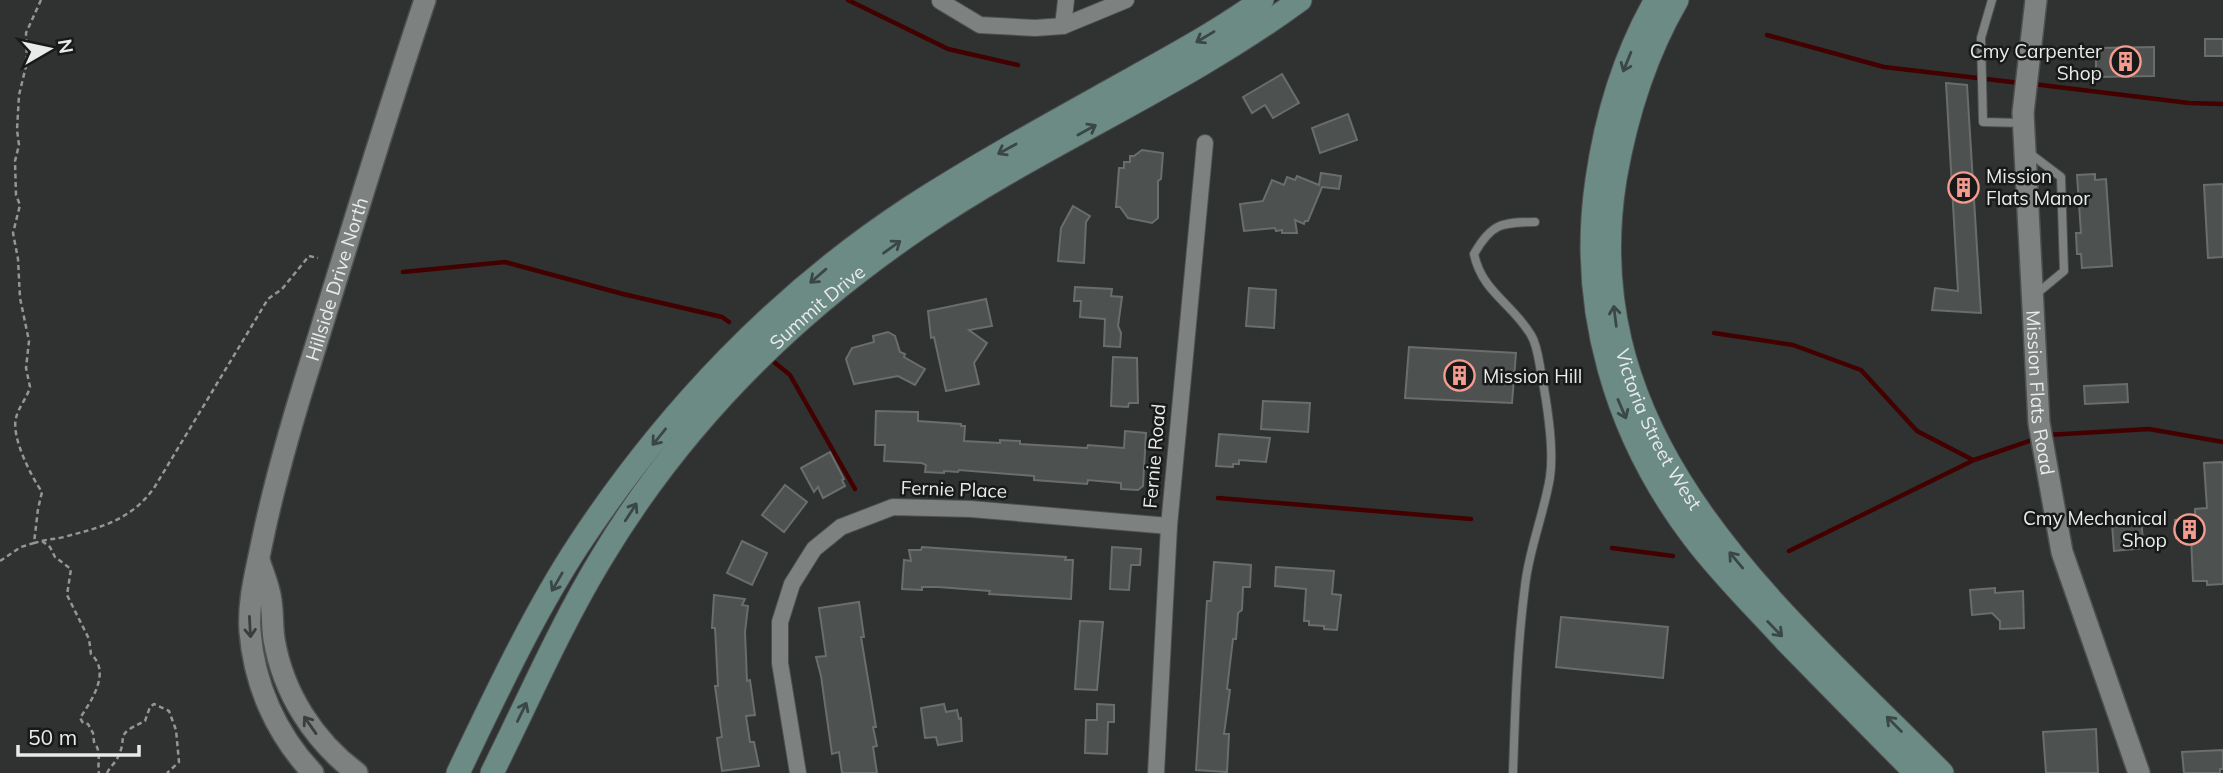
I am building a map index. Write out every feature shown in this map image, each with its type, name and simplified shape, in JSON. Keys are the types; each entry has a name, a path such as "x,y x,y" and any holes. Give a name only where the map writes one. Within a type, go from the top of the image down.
{"main road":[{"name":"Summit Drive","path":"458,773 525,638 578,545 637,464 699,387 750,335 829,267 909,208 987,160 1196,43 1262,0"},
{"name":"Summit Drive","path":"492,773 601,558 653,479 716,402 764,351 841,284 920,227 998,179 1205,64 1300,0"},
{"name":"Victoria Street West","path":"1656,0 1625,65 1609,113 1592,209 1591,251 1597,306 1606,363 1618,402 1651,473 1693,538 1737,589 1916,773"},
{"name":"Victoria Street West","path":"1678,0 1644,70 1628,116 1611,208 1610,248 1616,325 1636,394 1666,460 1708,526 1814,644 1942,773"},
{"path":"440,773 474,740"}],"street":[{"name":"Hillside Drive North","path":"313,773 276,723 268,705 256,668 250,629 251,590 280,462 371,164 425,0"},
{"path":"1063,26 1066,0"},
{"path":"938,1 980,25 1035,29 1063,26 1126,0"},
{"name":"Mission Flats Road","path":"2036,0 2023,123 2039,423 2063,552 2139,773"},
{"name":"Fernie Road","path":"1156,773 1169,526 1205,143"},
{"name":"Fernie Place","path":"798,773 780,663 780,622 792,584 799,572 814,549 841,527 892,507 971,509 1169,526"},
{"name":"Hillside Drive North","path":"259,560 271,600 278,658 292,695 301,713 325,744 358,773"}],"lane":[{"path":"1992,0 1981,38 1983,122 2023,123"},
{"path":"2025,150 2061,177 2064,271 2032,296"},
{"path":"1514,773 1525,586 1531,548 1549,479 1551,457 1542,378 1533,337 1513,310 1478,272 1474,254 1484,235 1496,226 1511,222 1535,222"}],"path":[{"path":"34,543 42,492 26,465 15,423 16,414 30,387 26,368 29,341 20,298 18,259 13,233 20,205 16,195 15,161 19,145 19,95 27,62 26,33 41,0"},
{"path":"0,561 21,547 92,530 122,518 140,506 154,488 268,299 282,289 309,256 318,258"},
{"path":"42,541 50,547 55,557 71,569 67,595 89,639 90,654 99,666 99,685 92,702 80,718 83,723 88,724 93,733 93,743 96,745 100,765 99,773"},
{"path":"107,773 116,760 123,734 145,721 149,707 154,704 169,711 176,730 179,762 167,773"}],"building":[{"path":"2205,39 2223,39 2223,56 2205,56"},
{"name":"Cmy Carpenter Shop","path":"2154,47 2154,76 2096,77 2096,48"},
{"path":"1282,74 1299,103 1273,118 1265,105 1252,113 1243,97"},
{"name":"Mission Flats Manor","path":"1946,83 1967,85 1981,313 1932,310 1935,288 1958,291"},
{"path":"1348,114 1357,140 1320,153 1312,128"},
{"path":"1142,150 1163,153 1161,179 1158,181 1158,218 1152,223 1128,218 1120,207 1116,207 1119,168 1124,168 1124,162 1130,162 1130,156"},
{"path":"1321,173 1341,176 1339,189 1322,187 1308,221 1304,224 1295,220 1297,233 1282,233 1282,230 1276,231 1275,228 1244,231 1240,204 1263,201 1272,180 1284,185 1287,177 1295,180 1297,176 1319,185"},
{"path":"2095,174 2095,180 2106,179 2112,266 2082,268 2081,254 2077,254 2076,233 2081,233 2077,175"},
{"path":"2223,184 2223,257 2208,258 2204,185"},
{"path":"1073,206 1090,216 1086,222 1084,263 1058,261 1061,228"},
{"path":"1075,287 1112,289 1111,296 1122,297 1118,326 1121,333 1120,347 1104,346 1105,319 1080,317 1081,301 1074,301"},
{"path":"1249,288 1276,290 1274,328 1246,326"},
{"path":"986,299 992,326 969,330 987,343 974,363 979,384 946,391 934,337 931,338 928,311"},
{"path":"888,332 895,336 900,352 905,354 904,357 925,369 915,385 898,376 854,384 846,359 852,348 874,342 873,336"},
{"name":"Mission Hill","path":"1409,347 1516,353 1512,403 1405,398"},
{"path":"1113,357 1137,358 1138,403 1129,403 1128,407 1111,406"},
{"path":"2127,384 2128,402 2085,404 2084,386"},
{"path":"1263,401 1310,403 1308,432 1261,429"},
{"path":"876,411 918,412 918,421 961,424 965,426 964,441 1000,443 1000,440 1020,441 1020,444 1124,448 1125,431 1146,433 1143,486 1138,490 1121,489 1121,483 1088,480 1087,484 1034,480 1034,476 959,470 944,473 925,472 926,465 922,463 884,461 885,445 875,445"},
{"path":"1219,434 1270,438 1266,462 1239,460 1239,464 1233,464 1233,467 1216,466"},
{"path":"830,452 845,486 823,498 818,487 814,492 801,468"},
{"name":"Cmy Mechanical Shop","path":"2223,462 2223,584 2207,585 2207,581 2193,581 2191,537 2176,538 2175,520 2195,519 2195,509 2207,508 2204,463"},
{"path":"785,485 807,502 784,532 762,515"},
{"path":"2141,521 2144,548 2114,551 2112,524"},
{"path":"742,541 767,553 752,585 727,573"},
{"path":"922,547 1066,557 1065,560 1073,560 1071,599 989,594 990,591 938,587 922,587 922,590 902,589 904,560 911,561 909,550 921,550"},
{"path":"1112,547 1141,549 1140,565 1131,565 1129,590 1110,589"},
{"path":"1214,562 1251,565 1250,587 1243,587 1242,610 1238,613 1236,639 1233,639 1227,689 1230,690 1224,734 1229,734 1227,772 1196,770 1207,601 1211,601"},
{"path":"1276,567 1334,571 1332,594 1341,595 1337,630 1309,625 1309,621 1304,621 1306,589 1275,586"},
{"path":"1995,588 1995,593 2023,591 2024,628 2000,629 2000,621 1992,613 1972,615 1970,590"},
{"path":"714,595 745,599 742,605 748,606 745,632 747,681 750,680 755,715 746,716 750,742 754,742 759,766 722,771 717,738 722,737 715,686 718,686 715,628 712,628"},
{"path":"859,602 864,637 861,637 876,727 873,727 877,746 873,747 877,773 842,773 839,752 832,754 816,657 826,656 819,608"},
{"path":"1561,617 1668,627 1663,678 1556,667"},
{"path":"1080,621 1103,622 1097,690 1075,689"},
{"path":"944,704 946,712 957,710 959,719 961,718 962,741 938,745 936,737 925,738 921,708"},
{"path":"1097,704 1114,705 1114,722 1108,722 1107,754 1085,753 1086,720 1097,720"},
{"path":"2096,729 2098,773 2046,773 2043,732"},
{"path":"2223,750 2223,769 2220,769 2220,773 2184,773 2182,752"}],"waterway":[{"path":"848,0 948,49 1018,65"},
{"path":"1767,35 1884,67 2020,83"},
{"path":"2033,84 2189,103 2223,104"},
{"path":"403,272 505,262 722,317 729,322"},
{"path":"1714,333 1793,345 1861,370 1917,431 1973,460"},
{"path":"774,362 790,375 855,489"},
{"path":"2047,435 2149,429 2223,442"},
{"path":"1789,551 1974,460 2035,439"},
{"path":"1218,498 1471,519"},
{"path":"1612,548 1673,556"}],"place":[{"name":"Cmy Carpenter Shop","path":"2125,62"},
{"name":"Mission Flats Manor","path":"1963,187"},
{"name":"Mission Hill","path":"1460,376"},
{"name":"Cmy Mechanical Shop","path":"2190,529"}]}
